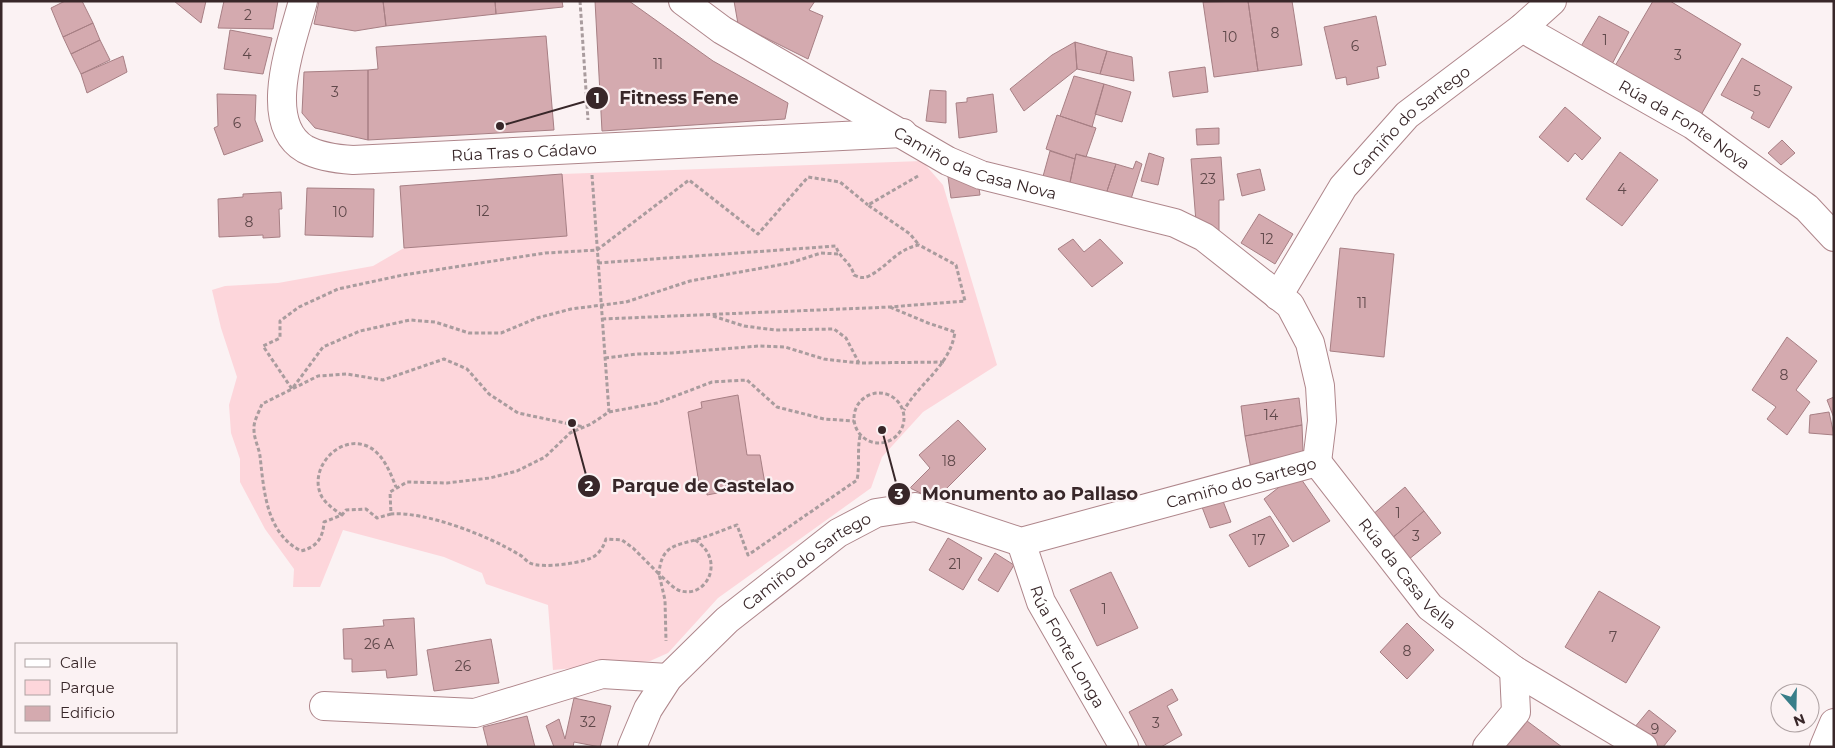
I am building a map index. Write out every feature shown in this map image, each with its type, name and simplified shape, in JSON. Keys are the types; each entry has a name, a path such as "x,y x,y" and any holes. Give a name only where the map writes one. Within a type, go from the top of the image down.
{"street":[{"name":"Rúa Tras o Cádavo","path":"303,1 281,90 282,111 291,134 304,148 328,157 363,160 903,133"},
{"name":"Camiño da Casa Nova","path":"683,1 722,30 903,133 948,161 980,175 1175,223 1204,237 1278,296"},
{"name":"Camiño do Sartego","path":"632,747 648,709 668,678 727,620 838,533 876,513 915,507 1021,542 1317,462 1322,421 1320,386 1310,343 1290,305 1278,296 1344,187 1407,115 1522,28 1552,1"},
{"name":"Rúa da Fonte Nova","path":"1522,28 1693,125 1807,208 1834,237"},
{"name":"Rúa da Casa Vella","path":"1317,462 1430,607 1514,670 1643,747"},
{"name":"Rúa Fonte Longa","path":"1021,542 1041,602 1124,747"},
{"path":"1487,747 1516,712 1514,670"},
{"path":"324,706 475,713 602,674 668,678"},
{"path":"1824,747 1834,723"}],"path":[{"path":"580,1 589,124"},
{"path":"868,205 948,161"},
{"path":"592,176 609,412"},
{"path":"292,389 264,346 280,338 280,320 299,307 338,289 463,264 545,253 598,250 689,180 758,234 808,177 840,182 868,205 910,234 919,245 956,265 964,301 890,307 602,319"},
{"path":"598,263 836,246 838,254 852,266 854,275 861,278 868,277 897,254 919,245"},
{"path":"292,389 323,348 360,331 410,320 435,322 469,333 501,333 537,318 571,309 626,302 690,281 790,263 822,253 838,254"},
{"path":"860,436 876,444 892,440 903,428 904,410 913,394 945,362 954,344 955,332 928,324 890,307"},
{"path":"710,315 744,326 775,330 834,329 846,338 859,363"},
{"path":"605,358 637,354 759,346 785,347 824,359 859,363 945,362"},
{"path":"585,427 518,413 489,394 467,369 444,359 383,380 347,374 318,376 262,404 253,428 260,454 264,497 271,518 290,545 301,551 312,548 323,535 324,522 342,515 346,510 366,509 377,518 401,513 448,524 519,554 531,564 550,567 568,562 588,560 603,548 606,539 622,540 634,548 678,590 690,590 701,586 710,574 712,565 710,555 704,546 695,540"},
{"path":"391,514 390,492 407,482 447,483 490,478 517,471 545,457 570,434 609,412 657,403 712,382 747,380 778,407 824,419 854,421"},
{"path":"688,659 666,641 665,600 660,563 668,550 679,543 695,540 737,525 748,555 858,480 857,454 860,436 854,421 854,413 863,399 878,393 894,398 904,410"},
{"path":"342,515 323,497 318,481 319,473 325,460 340,448 348,445 367,446 378,454 387,466 396,487"}],"green space":[{"path":"922,161 943,185 997,365 923,412 882,457 871,488 718,598 668,653 650,661 553,670 548,605 486,584 482,573 444,557 343,530 320,587 293,587 294,569 265,529 240,482 240,459 231,433 229,405 237,377 221,328 212,290 225,286 278,283 373,266 404,248 567,235 562,174"}],"building":[{"path":"65,1 82,1 93,23 63,37 51,8"},
{"path":"174,1 206,1 201,23"},
{"path":"224,1 278,1 273,29 218,28"},
{"path":"319,1 383,1 386,26 355,31 314,24"},
{"path":"383,1 495,1 496,14 386,26"},
{"path":"495,1 562,1 563,7 496,14"},
{"path":"595,1 629,1 713,61 788,103 785,119 602,131"},
{"path":"734,1 815,1 809,10 823,16 808,59 738,24"},
{"path":"1248,1 1258,71 1214,77 1203,2"},
{"path":"1248,1 1292,1 1302,65 1258,71"},
{"path":"1653,1 1670,1 1741,44 1701,115 1615,66"},
{"path":"1376,16 1386,65 1377,67 1379,78 1347,85 1346,77 1336,79 1324,27"},
{"path":"1599,16 1629,32 1611,66 1580,48"},
{"path":"93,23 100,40 71,54 63,37"},
{"path":"230,30 272,38 263,74 224,69"},
{"path":"546,36 554,130 368,140 368,70 378,69 376,47"},
{"path":"100,40 110,60 81,74 71,54"},
{"path":"1075,42 1107,51 1100,74 1077,69"},
{"path":"1075,42 1077,69 1024,111 1010,89 1052,55"},
{"path":"1107,51 1132,57 1134,81 1100,74"},
{"path":"123,56 127,72 87,93 81,74"},
{"path":"1742,58 1792,87 1769,128 1751,118 1754,112 1721,95"},
{"path":"1205,67 1208,92 1173,97 1169,72"},
{"path":"368,70 368,140 315,128 302,113 304,72"},
{"path":"1074,76 1104,84 1092,127 1060,116"},
{"path":"1104,84 1131,92 1122,122 1095,114"},
{"path":"930,90 946,91 946,123 926,121"},
{"path":"217,94 256,95 255,120 263,141 224,155 214,128 218,126"},
{"path":"993,94 997,132 959,138 956,103 967,102 967,98"},
{"path":"1565,107 1601,138 1582,160 1575,153 1568,162 1539,137"},
{"path":"1057,115 1096,128 1086,157 1076,154 1075,159 1046,149"},
{"path":"1219,128 1219,144 1197,145 1196,129"},
{"path":"1782,140 1795,153 1781,165 1768,153"},
{"path":"1050,151 1075,159 1069,187 1042,180"},
{"path":"1620,152 1658,180 1622,226 1586,199"},
{"path":"1149,153 1164,158 1158,185 1141,181"},
{"path":"1076,154 1116,164 1105,197 1069,187"},
{"path":"1221,157 1224,200 1219,200 1219,235 1196,222 1191,159"},
{"path":"1136,161 1142,164 1131,199 1105,197 1116,164 1133,169"},
{"path":"1260,169 1265,190 1242,196 1237,174"},
{"path":"947,170 978,181 980,195 951,198"},
{"path":"562,174 567,236 404,248 400,186"},
{"path":"307,188 374,189 373,237 305,235"},
{"path":"281,192 282,209 279,209 280,237 263,238 263,235 219,237 218,199 243,197 243,194"},
{"path":"1259,214 1293,234 1275,264 1241,243"},
{"path":"1073,239 1084,252 1100,239 1123,263 1092,287 1058,249"},
{"path":"1340,248 1394,254 1384,357 1330,351"},
{"path":"1787,337 1817,361 1796,390 1810,402 1787,435 1767,419 1776,407 1752,390"},
{"path":"738,395 747,455 760,455 765,484 707,495 706,483 699,484 688,412 702,408 701,402"},
{"path":"1834,397 1834,418 1827,400"},
{"path":"1299,398 1302,425 1245,436 1241,406"},
{"path":"1829,412 1834,435 1809,433 1810,415"},
{"path":"958,420 986,449 935,500 910,488 930,468 919,455"},
{"path":"1302,425 1303,451 1251,469 1245,436"},
{"path":"1297,473 1330,521 1293,542 1264,499"},
{"path":"1405,487 1424,511 1391,539 1372,515"},
{"path":"1223,501 1231,522 1210,528 1202,507"},
{"path":"1424,511 1441,533 1408,560 1391,539"},
{"path":"1270,516 1289,546 1249,567 1229,535"},
{"path":"948,538 982,558 963,590 929,570"},
{"path":"995,553 1014,565 998,592 978,580"},
{"path":"1111,572 1138,628 1097,646 1070,590"},
{"path":"1599,591 1660,627 1626,683 1565,647"},
{"path":"414,618 417,675 387,678 386,670 352,672 352,659 344,659 343,629 384,626 383,620"},
{"path":"1407,623 1434,650 1407,679 1380,652"},
{"path":"491,639 499,683 434,691 427,650"},
{"path":"1172,689 1178,700 1167,706 1182,735 1161,747 1147,747 1129,712"},
{"path":"574,698 611,706 600,747 574,742 573,747 554,747 546,726 559,719 565,739"},
{"path":"1649,710 1676,731 1663,747 1658,747 1634,728"},
{"path":"527,716 535,747 488,747 483,727"},
{"path":"1523,718 1562,747 1502,747"}],"place":[{"name":"Fitness Fene","path":"500,126"},
{"name":"Parque de Castelao","path":"572,423"},
{"name":"Monumento ao Pallaso","path":"882,430"}]}
